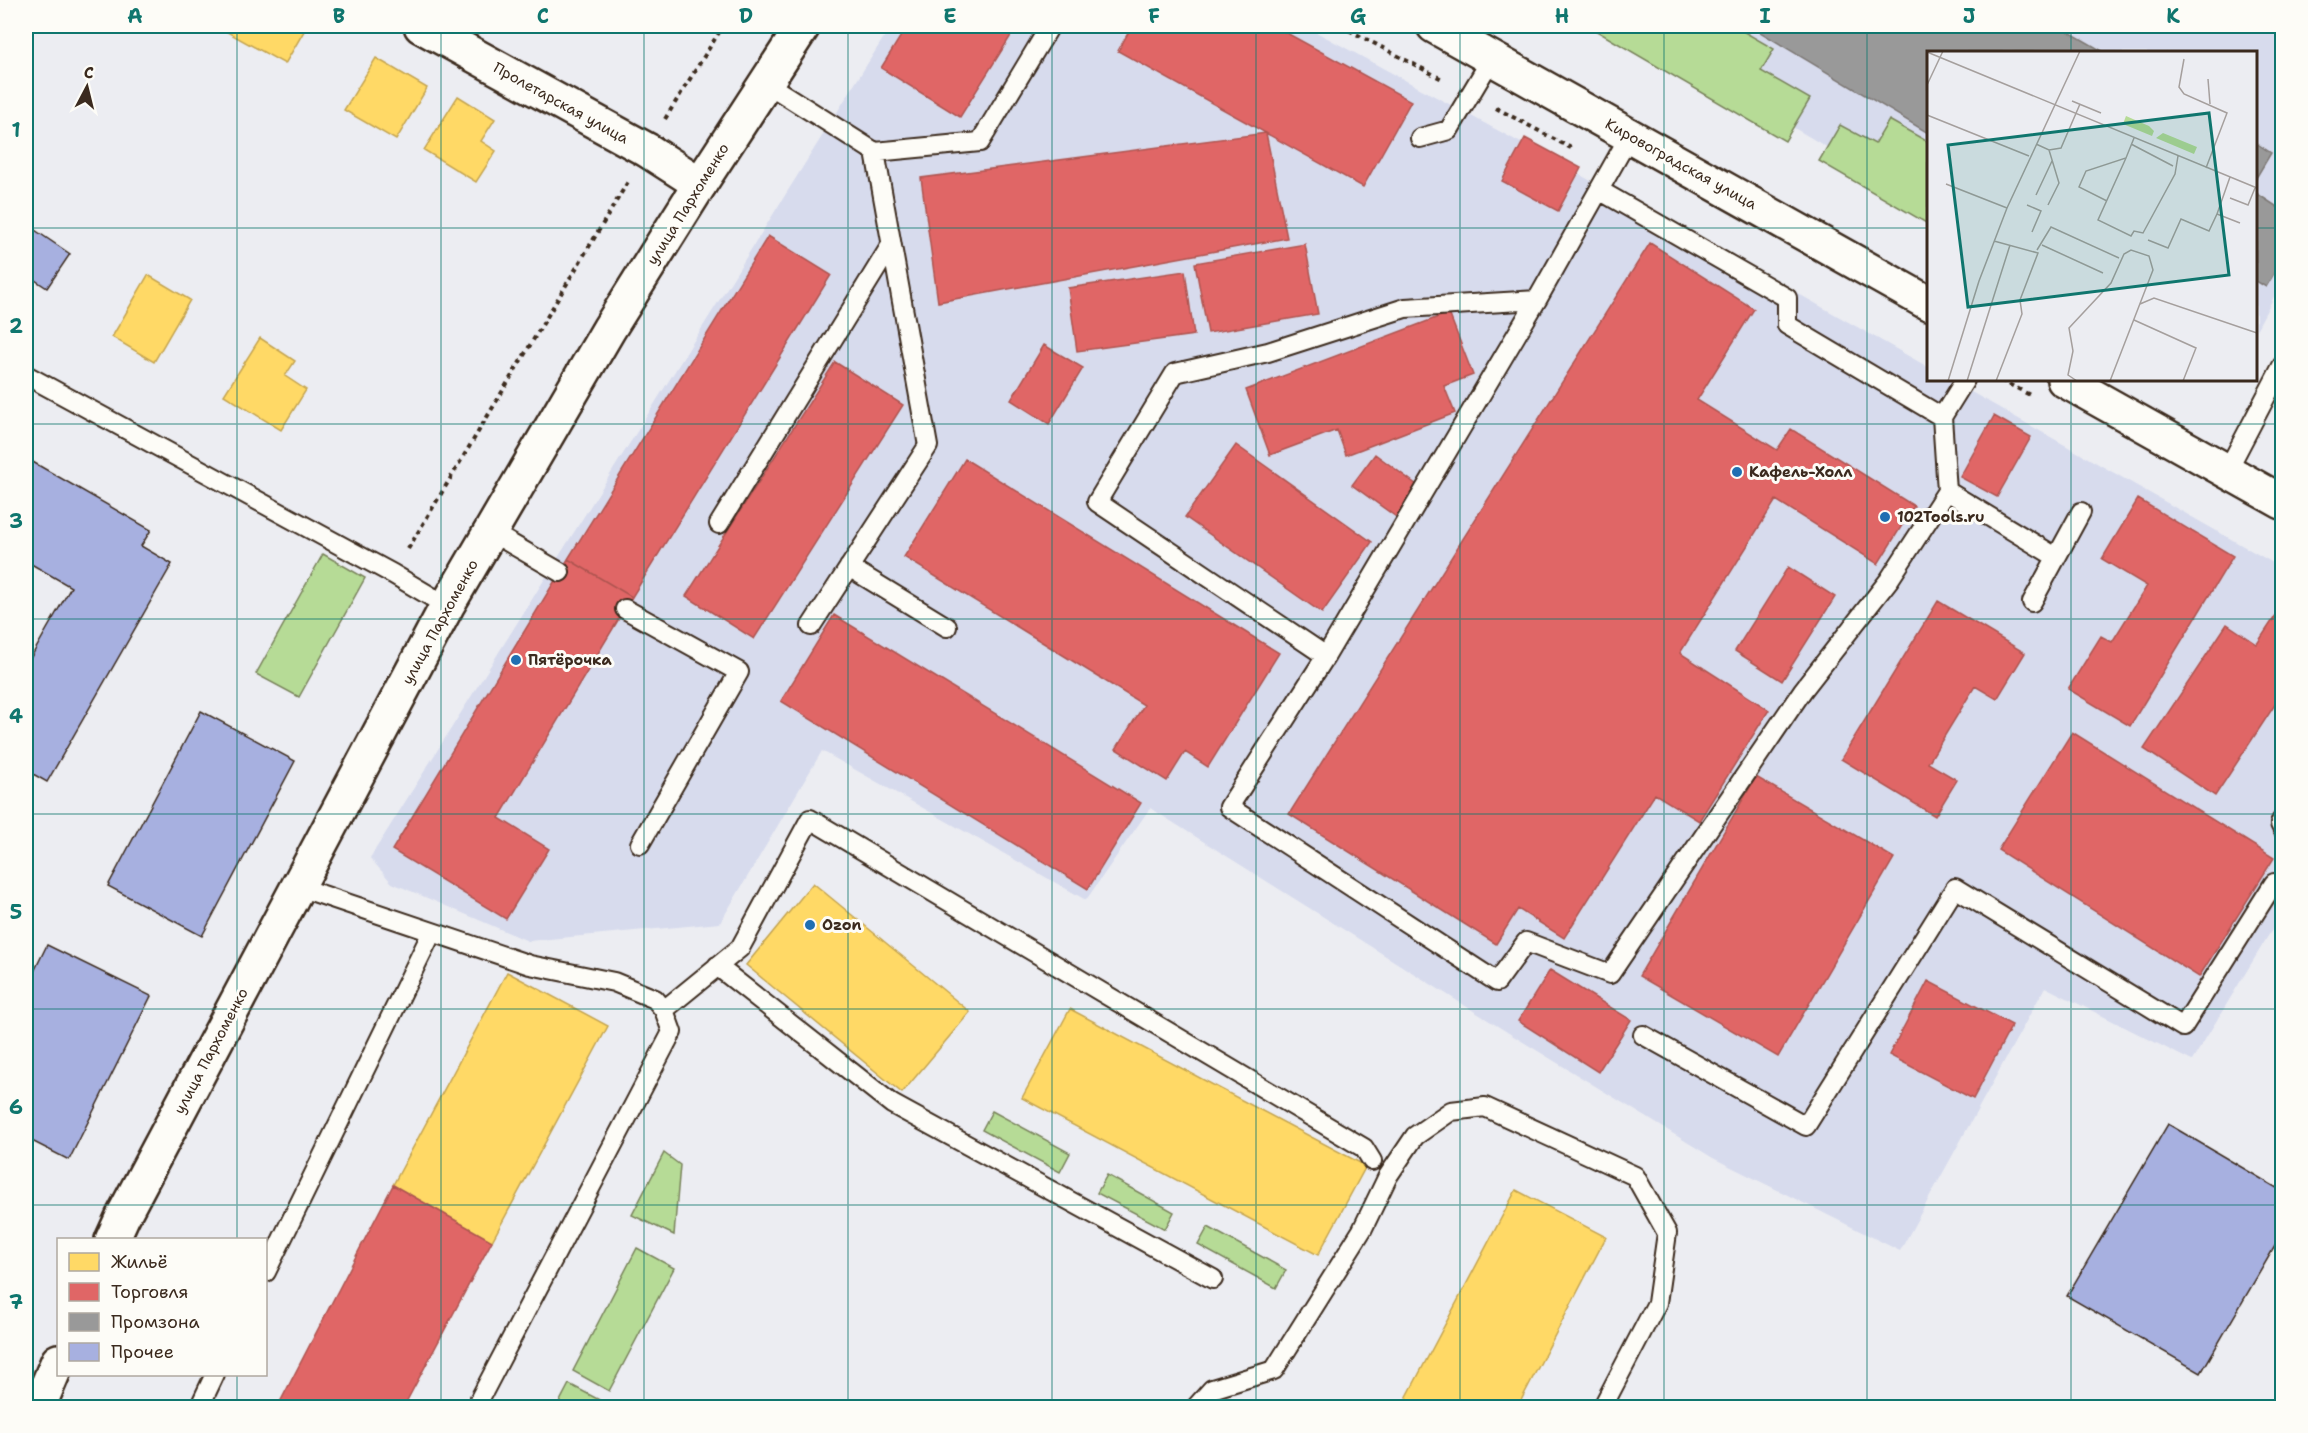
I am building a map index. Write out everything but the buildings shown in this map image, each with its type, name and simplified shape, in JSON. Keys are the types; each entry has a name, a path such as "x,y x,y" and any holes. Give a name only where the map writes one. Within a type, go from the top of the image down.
{"main road":[{"name":"Пролетарская улица","path":"421,26 647,150 700,184"},
{"name":"улица Пархоменко","path":"112,1238 447,606 609,329 803,26"},
{"name":"Кировоградская улица","path":"1434,26 1927,302"},
{"path":"2066,381 2283,502"},
{"path":"38,1407 57,1363"}],"lane":[{"path":"766,83 875,152 980,142 1050,26"},
{"path":"1420,138 1449,130 1491,58"},
{"path":"1630,135 1537,300 1326,656 1229,807 1497,982 1526,942 1610,974 1803,690 1888,580 1947,491 1942,417 1964,381"},
{"path":"811,626 928,446 875,152"},
{"path":"1599,190 1787,298 1787,325 1942,417"},
{"path":"719,524 891,245"},
{"path":"1326,656 1097,502 1175,373 1268,352 1405,308 1537,300"},
{"path":"2227,471 2283,366"},
{"path":"26,375 393,574 447,606"},
{"path":"1947,491 2056,557"},
{"path":"2032,602 2081,512"},
{"path":"490,532 560,572"},
{"path":"849,567 947,627"},
{"path":"625,609 740,672 640,844"},
{"path":"664,1010 740,948 810,819 1364,1148 1372,1161"},
{"path":"2283,819 2280,824 2283,828"},
{"path":"1643,1035 1806,1126 1955,888 2183,1027 2280,880"},
{"path":"299,887 530,965 614,982 655,999 664,1010 672,1032 475,1407"},
{"path":"267,1270 432,932"},
{"path":"717,966 892,1104 1214,1279"},
{"path":"1195,1407 1212,1389 1274,1370 1362,1230 1388,1176 1415,1136 1451,1111 1485,1107 1635,1176 1667,1233 1657,1303 1602,1407"},
{"path":"199,1407 214,1376"}],"path":[{"path":"393,574 723,26"}],"shaded area":[{"path":"891,26 1305,26 1774,280 1927,366 1927,381 1952,381 2282,568 2282,926 2276,923 2192,1061 2045,987 1900,1251 1713,1158 1150,808 1086,900 822,751 720,923 528,941 392,883 370,858"},
{"path":"1619,26 2282,26 2282,282 2257,328 2257,51 1927,51 1927,205"}],"green space":[{"path":"1588,26 1734,26 1774,49 1761,71 1810,99 1785,141"},
{"path":"1889,120 1927,141 1927,223 1819,161 1840,125 1875,144"},
{"path":"323,554 365,578 299,697 256,674"},
{"path":"992,1111 1070,1153 1060,1172 982,1130"},
{"path":"664,1153 680,1165 674,1235 632,1215"},
{"path":"1107,1175 1174,1212 1165,1229 1097,1193"},
{"path":"1208,1227 1286,1270 1276,1288 1198,1245"},
{"path":"637,1248 674,1268 609,1391 573,1371"},
{"path":"569,1384 609,1405 608,1407 557,1407"}],"place":[{"name":"Кафель-Холл","path":"1737,472"},
{"name":"102Tools.ru","path":"1885,517"},
{"name":"Пятёрочка","path":"516,660"},
{"name":"Ozon","path":"810,925"}]}
